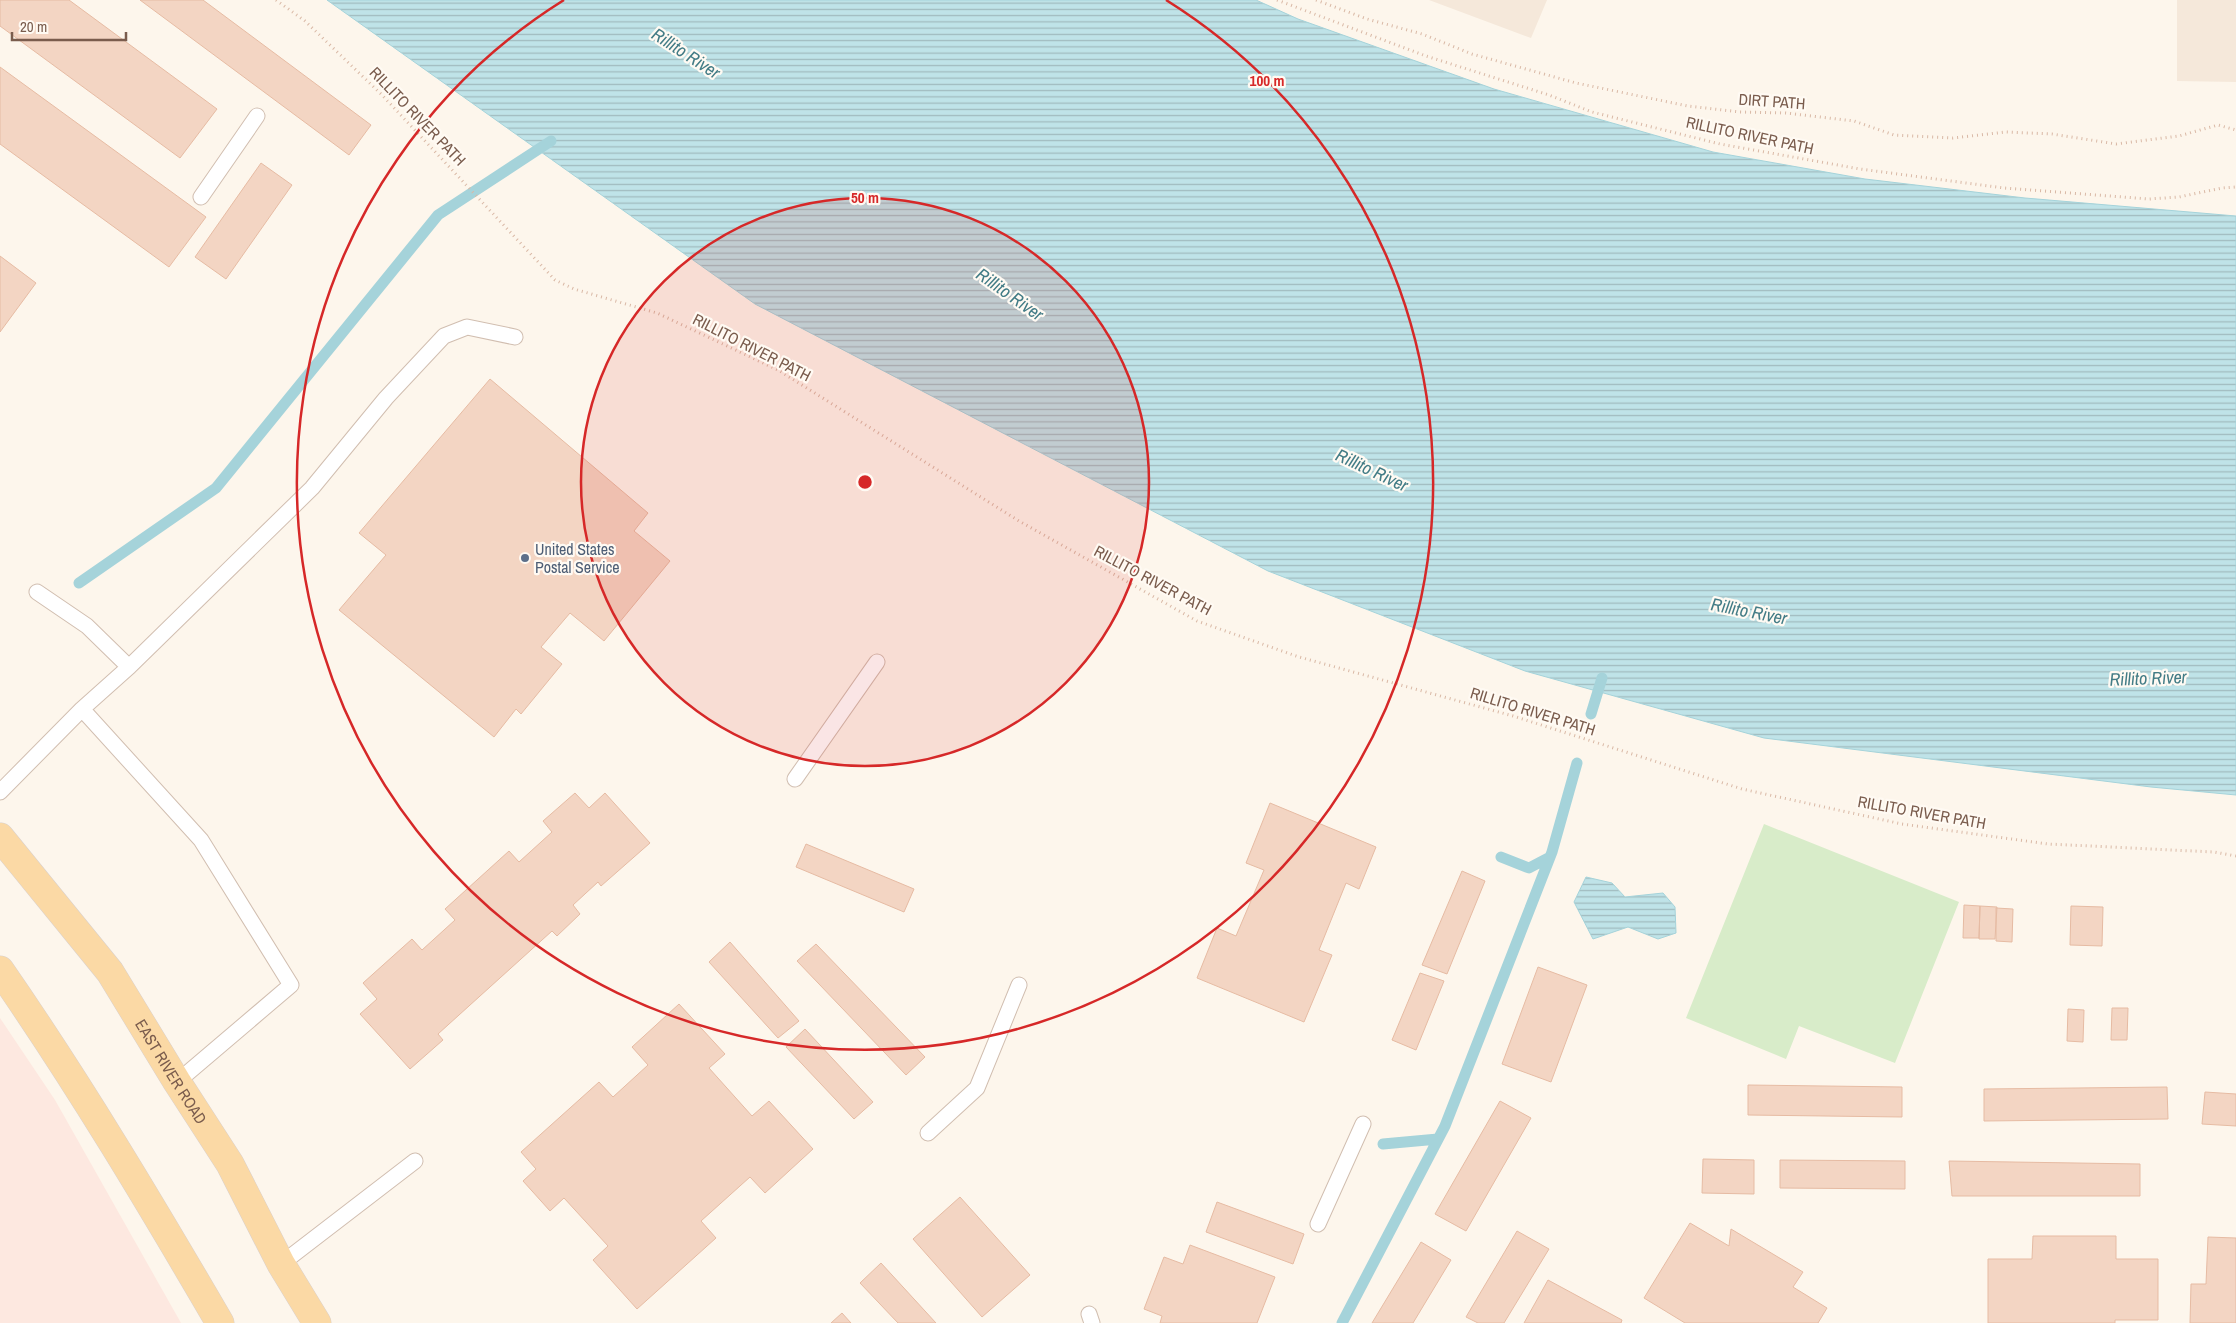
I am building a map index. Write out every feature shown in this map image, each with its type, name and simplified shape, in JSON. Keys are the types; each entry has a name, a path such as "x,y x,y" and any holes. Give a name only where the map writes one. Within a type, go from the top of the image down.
{"main road":[{"name":"EAST RIVER ROAD","path":"0,837 110,972 176,1082 230,1164 282,1264 317,1323"},
{"path":"0,970 36,1022 155,1212 220,1323"}],"lane":[{"path":"201,196 256,116"},
{"path":"0,792 82,709 129,667 312,488 386,398 444,336 467,327 515,338"},
{"path":"37,592 87,626 129,667"},
{"path":"795,779 877,662"},
{"path":"82,709 201,840 291,985 176,1082"},
{"path":"928,1133 977,1088 1019,985"},
{"path":"1318,1224 1363,1124"},
{"path":"282,1264 415,1161"}],"path":[{"name":"RILLITO RIVER PATH","path":"276,0 305,21 382,95 555,280 574,289 657,314 778,370 1019,521 1197,621 1298,657 1513,716 1742,789 1883,820 2048,844 2214,852 2236,856"},
{"name":"RILLITO RIVER PATH","path":"1277,0 1426,56 1549,95 1592,112 1720,144 1860,169 2004,188 2149,199 2179,197 2236,187"},
{"name":"DIRT PATH","path":"1316,0 1367,19 1422,34 1472,54 1576,83 1688,106 1740,112 1786,113 1854,121 1894,135 1953,138 2006,132 2052,134 2116,144 2179,136 2218,125 2236,130"}],"shaded area":[{"path":"1429,0 1547,0 1531,38"},
{"path":"2177,0 2236,0 2236,82 2177,81"},
{"path":"0,1018 55,1100 181,1323 0,1323"}],"green space":[{"path":"1764,824 1959,902 1895,1063 1799,1026 1786,1059 1686,1018"}],"water":[{"name":"Rillito River","path":"327,0 1256,0 1298,19 1494,89 1713,152 1865,179 2025,198 2236,216 2236,795 2151,787 1764,738 1525,671 1268,571 755,304"},
{"path":"1586,877 1612,883 1625,897 1663,893 1675,907 1676,933 1658,939 1628,927 1593,939 1574,902"}],"building":[{"path":"0,0 69,0 217,109 180,158 0,26"},
{"path":"140,0 203,0 371,125 349,155"},
{"path":"0,67 206,217 169,267 0,144"},
{"path":"261,163 292,185 226,279 195,257"},
{"path":"0,256 36,283 0,332"},
{"name":"United States Postal Service","path":"490,379 648,513 634,531 670,561 604,641 570,613 541,647 562,664 521,714 516,709 494,737 339,610 386,555 359,533"},
{"path":"575,793 589,808 605,793 650,843 601,886 598,882 573,905 580,914 557,936 552,931 438,1034 443,1040 410,1069 360,1014 377,999 363,983 412,939 422,950 455,920 445,909 509,851 519,862 552,832 543,821"},
{"path":"1270,803 1376,847 1359,889 1346,883 1319,950 1332,955 1304,1022 1197,978 1217,928 1236,936 1264,870 1246,863"},
{"path":"806,844 914,889 904,912 796,867"},
{"path":"1462,871 1485,881 1447,974 1422,965"},
{"path":"1964,905 1980,906 1979,938 1963,938"},
{"path":"1980,906 1997,907 1995,939 1979,939"},
{"path":"2071,906 2103,907 2102,946 2070,945"},
{"path":"1996,908 2013,909 2012,942 1996,941"},
{"path":"730,942 799,1021 778,1038 709,962"},
{"path":"816,944 925,1057 906,1075 797,961"},
{"path":"1538,967 1587,985 1551,1082 1502,1064"},
{"path":"1420,973 1444,981 1416,1050 1392,1040"},
{"path":"679,1004 725,1054 709,1068 752,1116 769,1101 813,1149 765,1193 750,1177 701,1221 716,1238 637,1309 593,1260 608,1246 564,1198 550,1211 523,1181 536,1169 521,1152 599,1082 613,1097 648,1065 632,1047"},
{"path":"2112,1008 2128,1008 2127,1040 2111,1040"},
{"path":"2068,1009 2084,1010 2083,1042 2067,1041"},
{"path":"805,1029 873,1102 854,1119 786,1047"},
{"path":"1748,1085 1902,1087 1902,1117 1748,1115"},
{"path":"2167,1087 2168,1119 1984,1121 1984,1089"},
{"path":"2205,1092 2236,1094 2236,1126 2202,1124"},
{"path":"1500,1101 1531,1118 1466,1231 1435,1214"},
{"path":"1703,1159 1754,1160 1754,1194 1702,1193"},
{"path":"1780,1160 1905,1161 1905,1189 1780,1188"},
{"path":"1949,1161 2140,1164 2140,1196 1952,1196"},
{"path":"960,1197 1030,1275 982,1317 913,1239"},
{"path":"1217,1202 1304,1234 1293,1264 1206,1232"},
{"path":"1690,1223 1729,1246 1731,1229 1803,1272 1793,1287 1827,1308 1818,1323 1685,1323 1644,1298"},
{"path":"1517,1231 1549,1249 1504,1323 1478,1323 1466,1317"},
{"path":"2033,1236 2116,1236 2116,1259 2158,1259 2158,1320 2115,1320 2115,1323 1988,1323 1988,1259 2032,1259"},
{"path":"2208,1237 2236,1238 2236,1323 2190,1323 2191,1284 2206,1284"},
{"path":"1421,1242 1451,1260 1413,1323 1372,1323"},
{"path":"1190,1245 1275,1277 1257,1323 1160,1323 1162,1316 1144,1309 1164,1257 1183,1264"},
{"path":"881,1263 936,1323 898,1323 860,1283"},
{"path":"1548,1280 1622,1320 1621,1323 1524,1323"},
{"path":"842,1313 851,1323 831,1323"}],"waterway":[{"path":"79,583 216,488 438,215 551,141"},
{"path":"1591,714 1602,678"},
{"path":"1342,1323 1445,1126 1552,852 1577,763"},
{"path":"1501,857 1529,868 1550,857"},
{"path":"1383,1144 1438,1139"}],"place":[{"name":"United States Postal Service","path":"525,558"}]}
